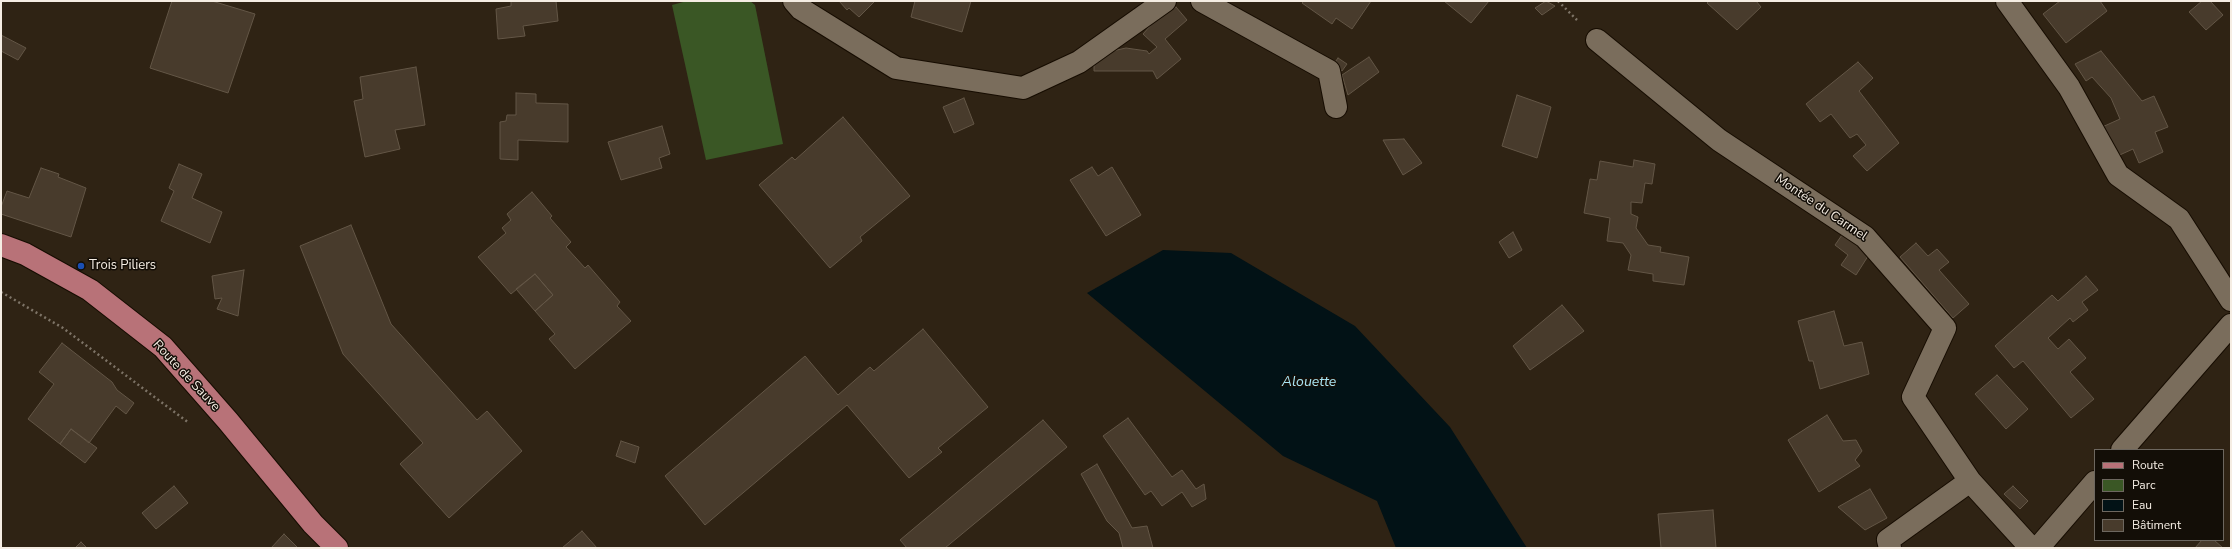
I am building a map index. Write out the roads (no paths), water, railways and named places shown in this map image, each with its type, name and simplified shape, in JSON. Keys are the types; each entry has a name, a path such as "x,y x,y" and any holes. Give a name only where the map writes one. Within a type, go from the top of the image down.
{"main road":[{"name":"Route de Sauve","path":"1,245 25,254 90,290 163,347 313,524 337,548"}],"street":[{"path":"794,1 801,9 896,68 1023,88 1079,62 1165,1"},
{"path":"1202,1 1329,71 1336,107"},
{"path":"2007,1 2069,87 2118,175 2179,219 2231,300"},
{"name":"Montée du Carmel","path":"1597,40 1719,140 1865,237 1945,328 1913,397 1970,481 2031,548"},
{"path":"2123,449 2231,325"},
{"path":"1890,548 1888,540 1970,481"},
{"path":"2038,548 2094,483"}],"water":[{"name":"Alouette","path":"1163,250 1231,253 1355,326 1450,427 1527,548 1396,548 1377,501 1283,456 1087,293"}],"place":[{"name":"Trois Piliers","path":"81,266"}]}
